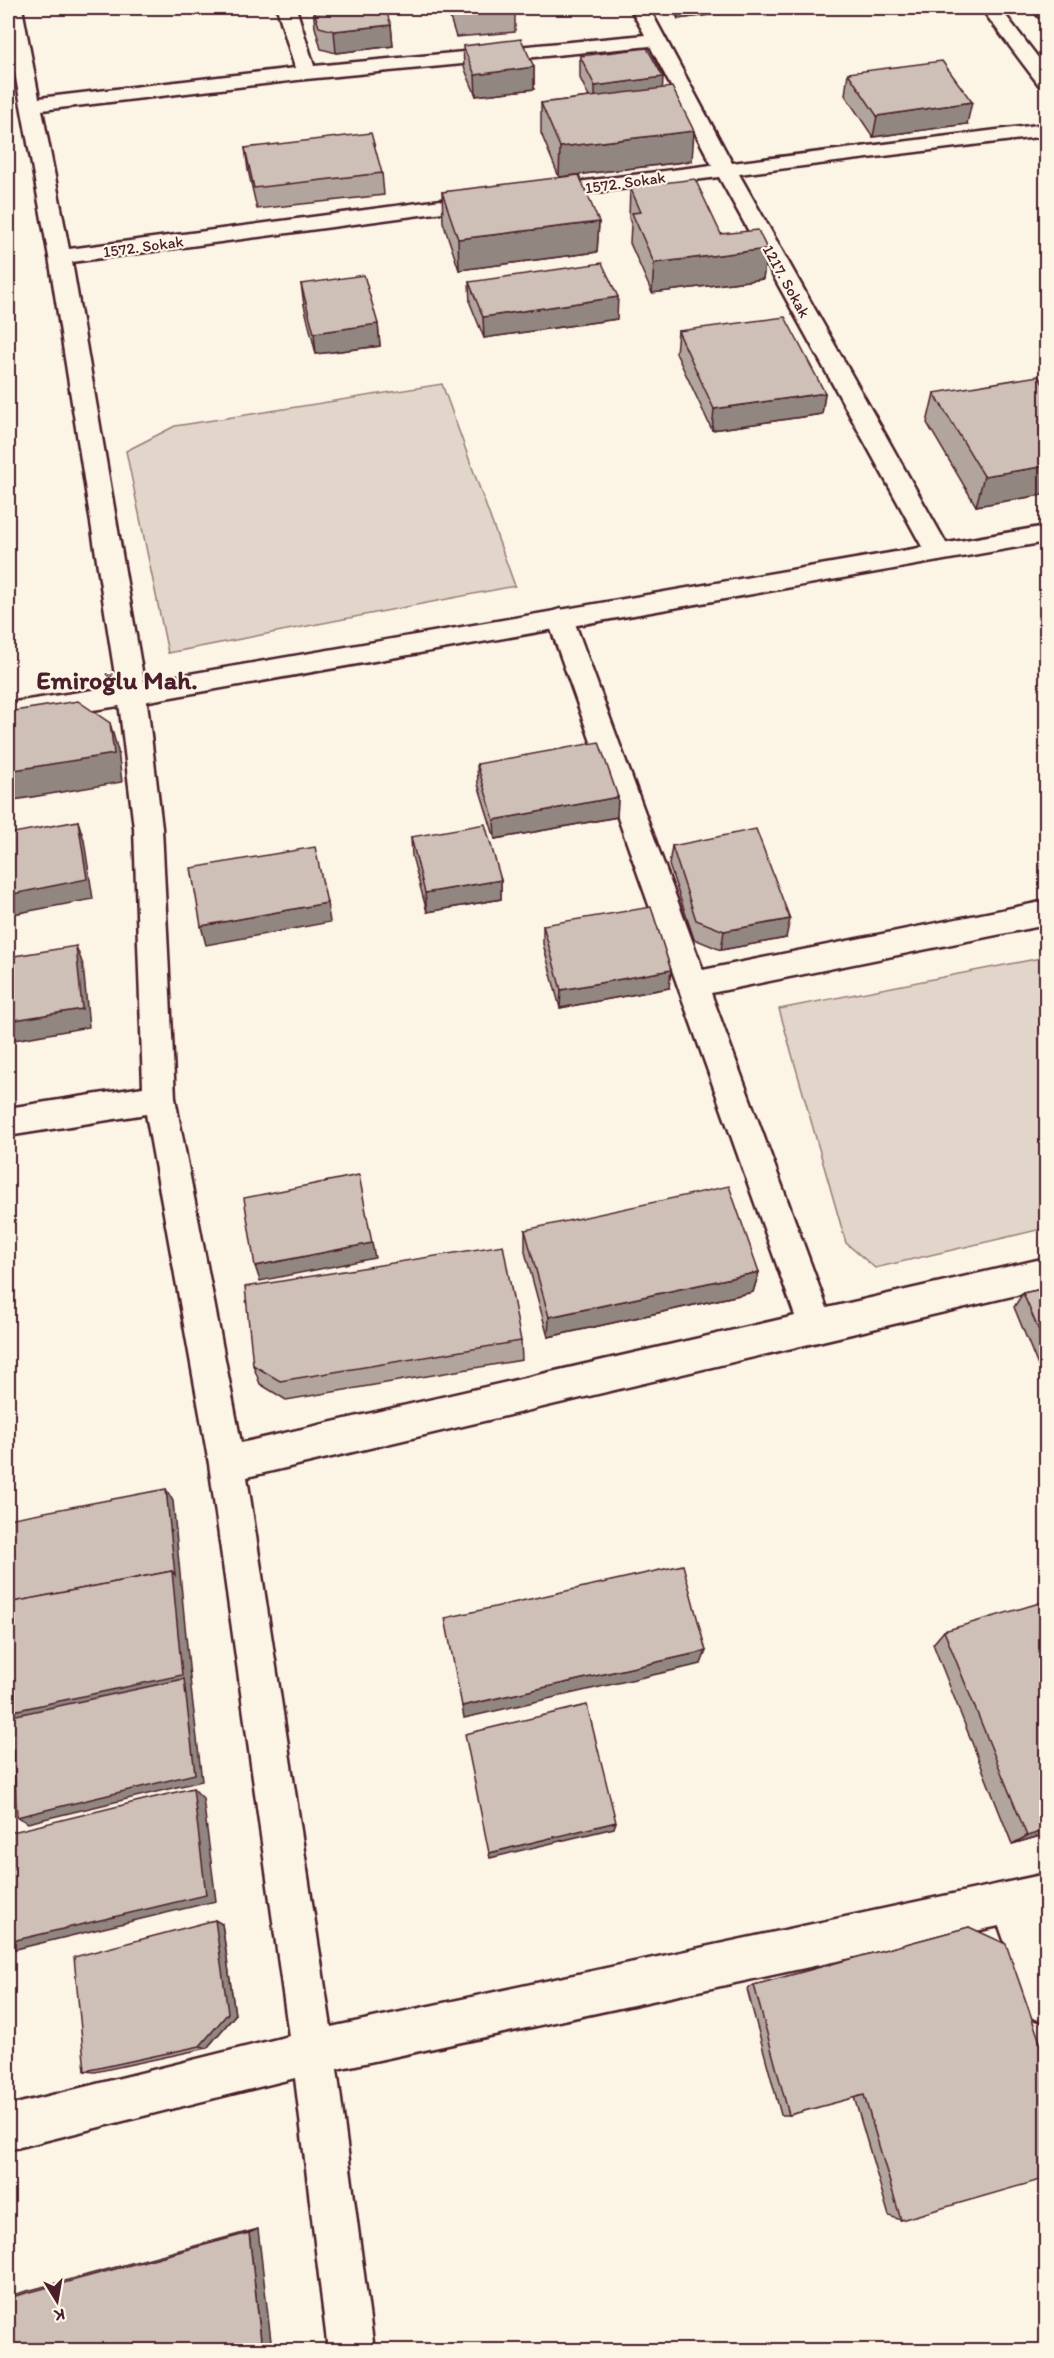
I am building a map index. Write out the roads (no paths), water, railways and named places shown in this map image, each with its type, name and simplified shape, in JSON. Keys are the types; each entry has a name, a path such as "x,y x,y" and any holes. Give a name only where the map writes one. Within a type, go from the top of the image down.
{"street":[{"path":"12,8 60,256 132,694 148,828 159,1098 227,1464 313,2052 351,2350"},
{"path":"286,8 306,73"},
{"name":"1217. Sokak","path":"640,8 725,169 938,552"},
{"path":"990,8 1047,81"},
{"path":"1042,8 1047,13"},
{"path":"31,105 306,73 657,40"},
{"name":"1572. Sokak","path":"60,256 725,169 1047,130"},
{"path":"8,713 132,694 1047,534"},
{"path":"560,618 816,1325"},
{"path":"693,984 1047,913"},
{"path":"8,1122 159,1098"},
{"path":"227,1464 1047,1273"},
{"path":"8,2128 313,2052 1029,1899 1047,2002"}],"district":[{"name":"Emiroğlu Mah.","path":"117,680"}]}
